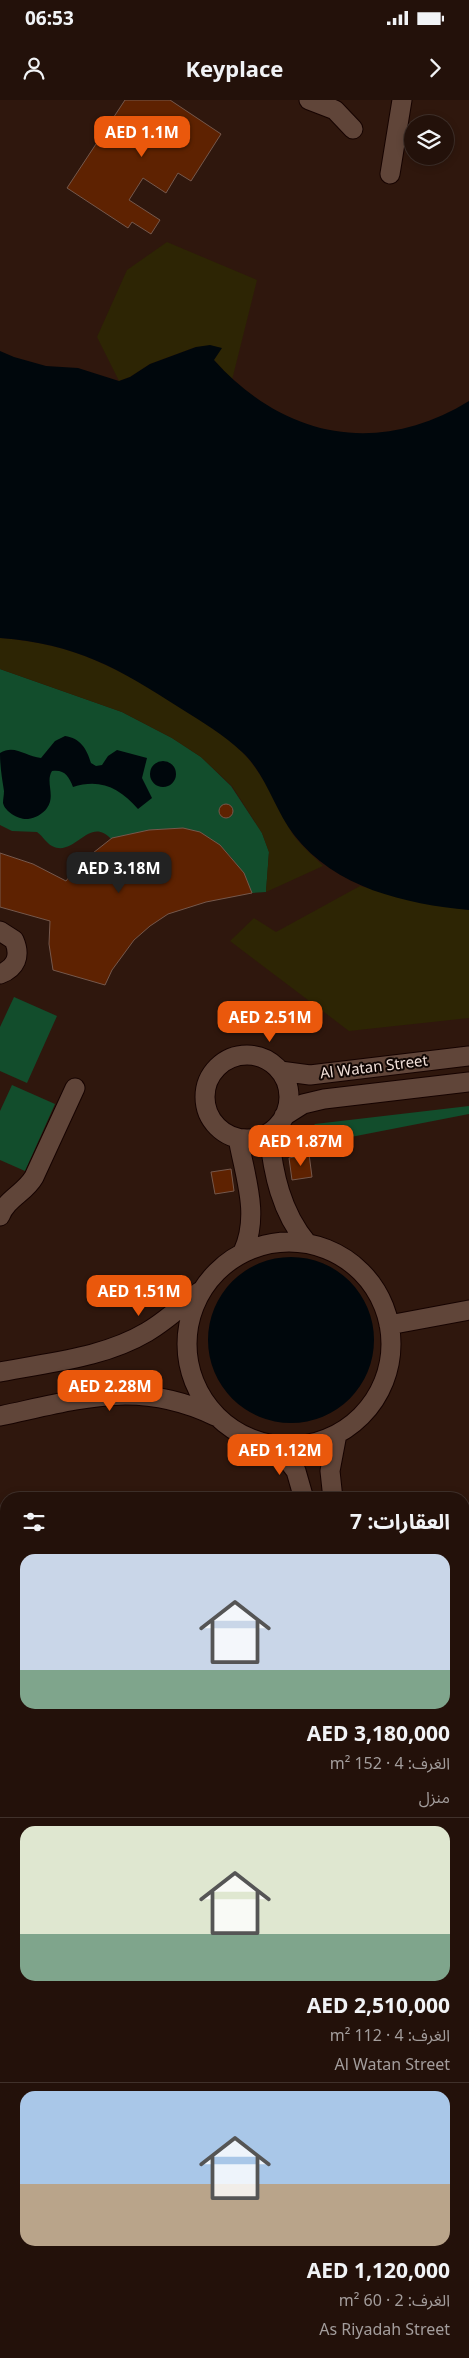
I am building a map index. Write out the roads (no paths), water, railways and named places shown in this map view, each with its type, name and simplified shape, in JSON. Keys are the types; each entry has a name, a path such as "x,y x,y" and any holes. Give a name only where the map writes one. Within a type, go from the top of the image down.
{"street":[{"path":"309,100 335,110 353,130"},
{"path":"390,174 402,100"},
{"path":"0,931 14,940 17,954 12,967 0,974"},
{"path":"250,1055 271,1063 280,1071 286,1081 289,1093 288,1105 284,1116 268,1134 248,1139 238,1138 222,1132 209,1116 204,1094 211,1073 228,1059 250,1055"},
{"name":"Al Watan Street","path":"280,1071 310,1074 469,1056"},
{"name":"Al Watan Street","path":"284,1116 303,1104 324,1099 469,1082"},
{"path":"0,1216 8,1202 32,1182 75,1088"},
{"path":"268,1134 280,1196 291,1222 307,1244"},
{"path":"238,1138 250,1200 252,1223 243,1252"},
{"path":"250,1200 280,1196"},
{"path":"0,1372 83,1356 115,1347 148,1331 202,1290 227,1262 243,1252 264,1245 285,1242 307,1244 327,1249 345,1259 361,1272 374,1287 384,1305 389,1325 390,1362 377,1396 352,1424 337,1434 308,1444 276,1444 250,1437 221,1419 176,1400 123,1394 91,1397 0,1416"},
{"path":"202,1290 193,1308 188,1328 187,1348 190,1368 197,1387 207,1404 221,1419"},
{"path":"389,1325 469,1310"},
{"path":"318,1492 332,1491 331,1459 337,1434"},
{"path":"276,1444 292,1464 303,1492"}]}
